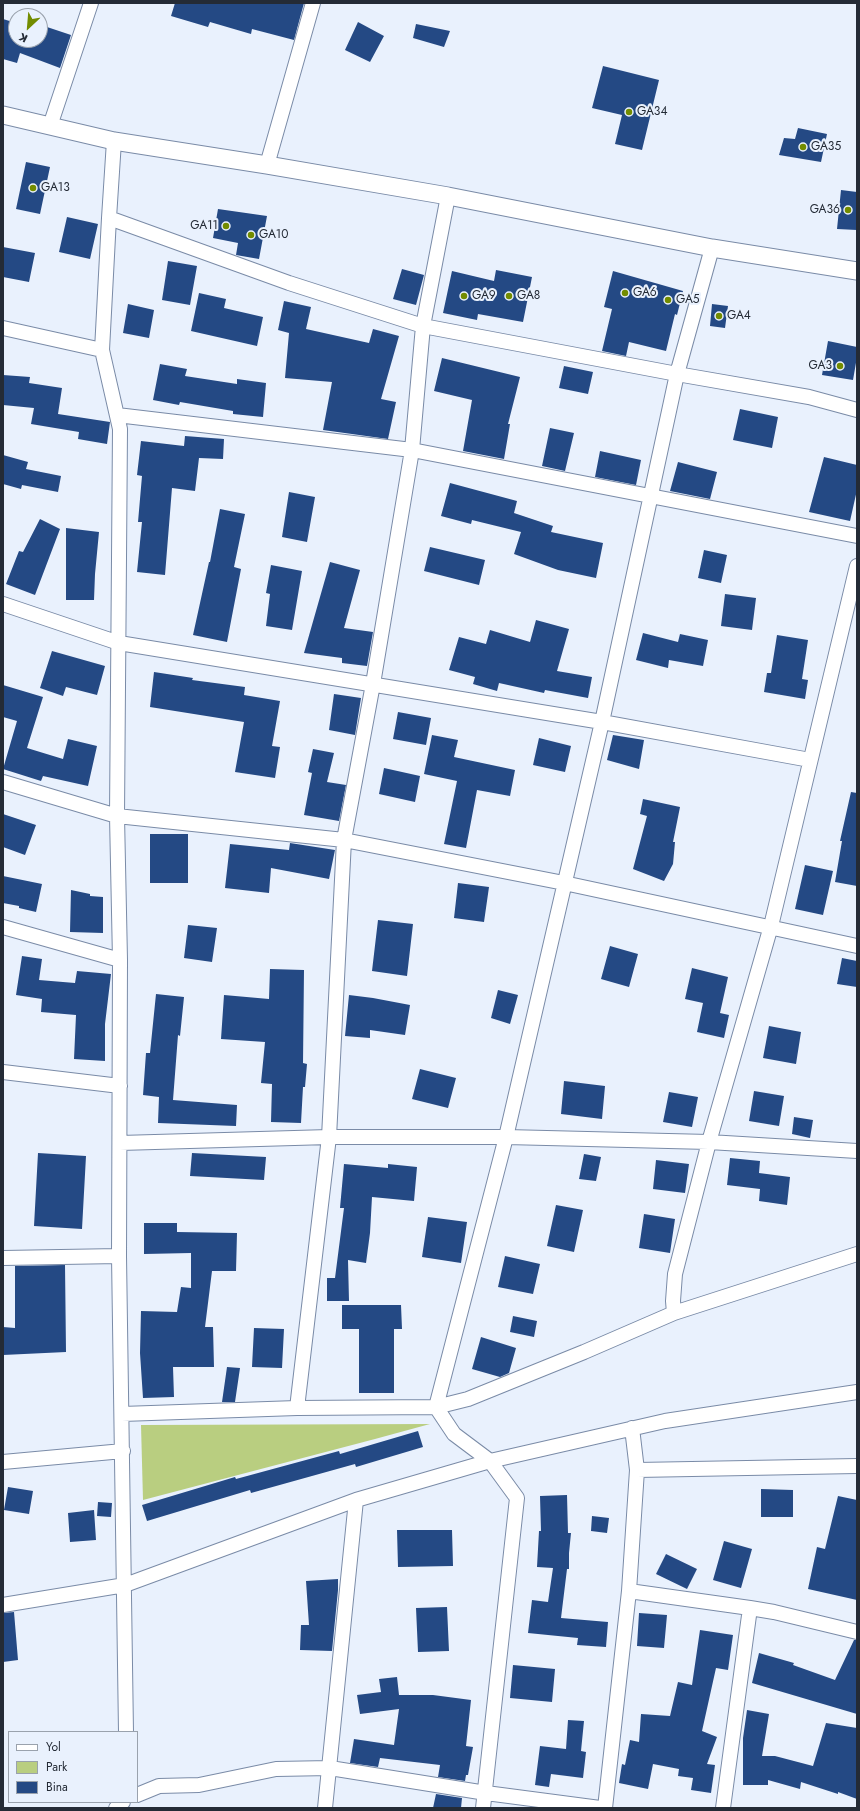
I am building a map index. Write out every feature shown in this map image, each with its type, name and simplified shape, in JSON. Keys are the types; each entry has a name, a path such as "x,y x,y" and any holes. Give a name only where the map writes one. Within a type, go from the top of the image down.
{"street":[{"path":"50,126 91,3"},
{"path":"267,165 313,3"},
{"path":"3,114 114,141 448,196 712,248 857,272"},
{"path":"114,141 102,350 120,429 117,816 120,960 119,1256 126,1731"},
{"path":"297,1408 329,1136 344,840 412,450 423,326 448,196"},
{"path":"109,218 289,283 423,326 677,374 809,397 857,410"},
{"path":"483,1808 486,1793 517,1498 490,1461 454,1434 436,1407 506,1137 602,722 677,374 712,248"},
{"path":"3,328 102,350"},
{"path":"117,416 412,450 651,498 857,536"},
{"path":"674,1313 673,1301 675,1274 709,1142 771,926 857,566"},
{"path":"3,604 119,643 602,722 810,760"},
{"path":"3,782 117,816 344,840 564,883 771,926 857,946"},
{"path":"3,927 120,960"},
{"path":"3,1072 120,1086"},
{"path":"120,1144 329,1136 506,1137 709,1142 857,1151"},
{"path":"122,1414 297,1408 436,1407 468,1398 584,1352 674,1313 857,1254"},
{"path":"3,1258 119,1256"},
{"path":"3,1605 125,1585 356,1500 490,1461 665,1421 857,1392"},
{"path":"605,1808 629,1591 637,1470 632,1428"},
{"path":"3,1462 123,1451"},
{"path":"637,1470 857,1466"},
{"path":"325,1808 356,1500"},
{"path":"629,1591 774,1612 857,1632"},
{"path":"723,1808 750,1608"},
{"path":"138,1795 159,1786 199,1785 276,1769 330,1768 486,1793 600,1808"}],"green space":[{"path":"430,1424 375,1439 143,1500 141,1425"}],"building":[{"path":"175,3 304,3 294,40 252,29 251,34 210,22 208,27 171,16"},
{"path":"3,19 8,21 8,48 48,48 48,27 71,35 60,68 20,53 17,63 3,59"},
{"path":"358,22 384,36 370,62 345,50"},
{"path":"416,24 450,31 444,47 413,38"},
{"name":"GA34","path":"603,66 659,80 642,150 615,144 622,115 592,108"},
{"name":"GA35","path":"798,128 827,134 821,162 779,155 784,138 795,139"},
{"name":"GA13","path":"26,162 50,167 40,214 16,209"},
{"name":"GA36","path":"841,190 857,192 857,230 837,229"},
{"path":"218,209 267,216 259,259 236,255 238,243 213,238"},
{"path":"67,217 98,224 90,259 59,252"},
{"path":"3,247 35,253 29,282 3,277"},
{"path":"168,261 197,266 190,305 162,300"},
{"path":"402,269 424,275 416,305 393,299"},
{"path":"496,270 532,277 523,322 478,314 477,320 443,313 452,271 494,281"},
{"path":"613,271 683,291 677,315 675,314 666,351 629,342 626,356 602,351 612,309 604,307"},
{"path":"199,293 226,299 224,308 263,317 257,346 191,331"},
{"path":"284,301 311,307 306,329 369,343 373,329 399,336 381,399 396,402 388,439 323,430 332,382 285,378 289,333 278,330"},
{"path":"128,304 154,310 149,338 123,333"},
{"name":"GA4","path":"712,304 728,306 725,328 710,326"},
{"name":"GA3","path":"828,341 857,347 857,357 853,380 822,375"},
{"path":"442,358 520,377 508,424 510,424 504,459 463,451 472,400 434,391"},
{"path":"160,364 187,369 185,376 237,384 237,379 266,383 263,417 233,414 233,411 180,402 179,405 153,400"},
{"path":"564,366 593,372 588,394 559,388"},
{"path":"3,375 30,377 29,383 62,388 58,414 110,422 107,444 78,439 79,432 31,424 34,408 3,405"},
{"path":"740,409 778,417 772,448 733,440"},
{"path":"550,428 574,433 565,471 542,466"},
{"path":"185,436 224,439 223,459 199,458 195,491 172,488 165,575 137,572 142,522 138,522 142,476 137,475 141,441 184,446"},
{"path":"600,451 641,460 636,485 595,477"},
{"path":"3,455 28,462 26,469 61,476 58,492 22,485 21,489 3,484"},
{"path":"824,457 857,465 857,490 850,521 809,512"},
{"path":"678,462 717,472 710,499 670,491"},
{"path":"450,483 517,501 514,513 553,526 551,532 603,543 596,578 558,570 514,554 521,532 472,520 471,524 441,516"},
{"path":"289,492 315,497 307,542 282,537"},
{"path":"220,509 245,514 234,567 241,569 227,642 193,635 210,562"},
{"path":"40,519 60,529 35,595 6,584 19,551 23,552"},
{"path":"66,528 99,532 94,600 66,600"},
{"path":"430,547 485,560 479,585 424,571"},
{"path":"704,550 727,555 721,583 698,578"},
{"path":"330,562 360,570 344,628 373,632 367,666 342,663 342,658 304,653"},
{"path":"271,565 302,571 292,630 266,626 270,594 266,593"},
{"path":"725,594 756,598 752,630 721,626"},
{"path":"536,620 569,629 557,671 592,677 588,698 545,690 544,693 499,683 497,691 473,684 475,677 449,670 459,637 486,644 490,630 530,642"},
{"path":"643,633 678,642 680,634 708,640 703,666 669,660 668,668 636,660"},
{"path":"777,635 808,640 802,679 808,680 805,699 764,692 767,673 771,673"},
{"path":"52,651 105,666 97,695 66,687 63,696 40,688"},
{"path":"154,672 193,678 192,680 245,687 244,695 280,701 272,746 280,747 275,778 235,772 244,722 150,707"},
{"path":"3,685 43,697 27,748 63,759 68,739 97,746 88,786 43,776 41,781 3,769 17,721 3,717"},
{"path":"334,694 361,698 355,735 329,730"},
{"path":"398,712 431,718 426,745 393,739"},
{"path":"432,735 458,740 454,757 515,770 510,796 477,790 466,848 444,844 457,781 424,774"},
{"path":"613,735 644,740 639,769 607,760"},
{"path":"539,738 571,746 565,772 533,765"},
{"path":"313,749 334,753 327,782 346,785 339,821 304,815 312,773 308,772"},
{"path":"384,768 420,776 415,802 379,794"},
{"path":"851,792 857,793 857,886 835,882 842,841 840,841"},
{"path":"643,799 680,807 673,842 675,842 673,864 664,881 633,869 647,816 640,814"},
{"path":"3,814 36,825 25,855 3,847"},
{"path":"150,834 188,834 188,883 150,883"},
{"path":"290,843 335,850 329,879 271,868 269,893 225,888 230,844 289,850"},
{"path":"805,865 833,871 823,915 795,909"},
{"path":"3,876 42,884 36,912 19,908 19,906 3,903"},
{"path":"458,883 489,887 484,922 454,918"},
{"path":"71,890 90,894 90,896 103,897 103,933 70,932"},
{"path":"378,920 413,924 407,976 372,971"},
{"path":"188,925 217,928 212,962 184,958"},
{"path":"610,946 638,954 629,987 601,979"},
{"path":"22,956 42,959 39,980 75,983 77,971 111,974 105,1024 105,1061 74,1059 76,1015 41,1012 42,999 16,995"},
{"path":"842,958 857,961 857,987 837,984"},
{"path":"692,968 728,977 720,1013 729,1015 724,1038 697,1032 703,1003 685,999"},
{"path":"270,969 304,970 303,1063 307,1064 305,1087 303,1087 301,1123 271,1122 272,1084 261,1083 265,1042 221,1039 224,995 269,999"},
{"path":"498,990 518,995 510,1024 491,1018"},
{"path":"156,994 184,997 180,1036 178,1035 173,1100 237,1105 236,1126 158,1123 159,1097 143,1095 146,1053 150,1053"},
{"path":"349,995 410,1005 405,1035 370,1030 370,1038 345,1036"},
{"path":"769,1026 801,1032 796,1064 763,1058"},
{"path":"420,1069 456,1078 448,1108 412,1099"},
{"path":"564,1081 605,1086 602,1119 561,1114"},
{"path":"754,1091 784,1096 779,1126 749,1121"},
{"path":"669,1092 698,1097 692,1127 663,1122"},
{"path":"794,1117 813,1120 810,1138 792,1134"},
{"path":"38,1153 86,1156 82,1229 34,1226"},
{"path":"192,1153 266,1157 264,1180 190,1176"},
{"path":"584,1154 601,1157 596,1181 579,1179"},
{"path":"730,1158 760,1161 759,1173 790,1177 787,1205 759,1201 760,1189 727,1185"},
{"path":"656,1160 689,1164 685,1193 653,1189"},
{"path":"344,1164 388,1168 388,1164 417,1167 414,1201 372,1197 370,1233 366,1263 348,1260 349,1301 327,1301 327,1278 335,1278 344,1208 340,1208"},
{"path":"556,1205 583,1210 574,1252 547,1246"},
{"path":"644,1214 675,1219 670,1253 639,1248"},
{"path":"428,1217 467,1222 461,1263 422,1257"},
{"path":"144,1223 177,1223 177,1232 237,1233 236,1271 212,1271 205,1327 213,1327 214,1367 173,1367 174,1397 143,1398 140,1353 141,1311 177,1312 181,1287 191,1288 191,1253 144,1254"},
{"path":"505,1256 540,1264 533,1294 498,1287"},
{"path":"65,1265 66,1352 3,1355 3,1327 15,1328 15,1266"},
{"path":"342,1305 401,1305 402,1329 394,1329 394,1393 359,1393 359,1329 342,1329"},
{"path":"513,1316 537,1321 534,1337 510,1332"},
{"path":"254,1328 284,1329 282,1368 252,1367"},
{"path":"481,1337 516,1348 509,1373 500,1377 472,1369"},
{"path":"227,1367 240,1368 235,1402 222,1402"},
{"path":"418,1431 423,1447 356,1467 355,1464 251,1493 250,1490 147,1521 142,1505 235,1477 236,1479 339,1451 340,1454"},
{"path":"8,1487 33,1491 29,1514 4,1510"},
{"path":"761,1489 793,1490 793,1517 761,1517"},
{"path":"567,1495 568,1533 571,1533 569,1569 567,1569 561,1618 608,1622 606,1647 577,1645 578,1638 528,1633 532,1600 548,1602 553,1568 537,1567 539,1531 541,1531 540,1496"},
{"path":"838,1496 857,1500 857,1600 808,1589 817,1547 825,1549"},
{"path":"98,1502 112,1503 111,1517 97,1516"},
{"path":"94,1510 96,1540 70,1542 68,1513"},
{"path":"592,1516 609,1518 607,1533 591,1531"},
{"path":"397,1530 452,1530 453,1566 398,1567"},
{"path":"724,1541 752,1549 741,1588 713,1580"},
{"path":"666,1554 697,1569 687,1589 656,1574"},
{"path":"338,1579 332,1651 300,1650 301,1625 309,1625 306,1581"},
{"path":"447,1607 449,1651 418,1652 416,1608"},
{"path":"14,1612 18,1660 3,1662 3,1613"},
{"path":"639,1613 667,1615 664,1648 637,1646"},
{"path":"700,1630 733,1635 728,1670 716,1668 702,1731 717,1737 707,1764 715,1765 711,1793 691,1790 693,1778 678,1776 679,1769 653,1764 648,1789 619,1783 622,1764 625,1765 630,1740 639,1742 641,1714 670,1716 678,1682 692,1685"},
{"path":"854,1640 857,1640 857,1714 752,1683 759,1653 794,1663 793,1665 835,1680"},
{"path":"513,1665 555,1669 552,1702 510,1698"},
{"path":"397,1677 399,1695 433,1695 471,1700 466,1746 473,1747 468,1775 466,1775 465,1781 438,1777 440,1765 380,1758 378,1767 350,1763 354,1739 394,1745 399,1709 360,1714 357,1695 381,1692 379,1679"},
{"path":"747,1710 769,1714 762,1756 775,1756 813,1766 826,1723 857,1728 857,1799 801,1782 800,1789 768,1780 768,1785 743,1785 743,1738"},
{"path":"568,1720 584,1721 581,1751 586,1752 583,1778 551,1774 549,1787 535,1785 540,1746 566,1749"},
{"path":"436,1794 462,1798 461,1808 433,1808"}],"place":[{"name":"GA34","path":"629,112"},
{"name":"GA35","path":"803,147"},
{"name":"GA13","path":"33,188"},
{"name":"GA36","path":"848,210"},
{"name":"GA11","path":"226,226"},
{"name":"GA10","path":"251,235"},
{"name":"GA6","path":"625,293"},
{"name":"GA9","path":"464,296"},
{"name":"GA8","path":"509,296"},
{"name":"GA5","path":"668,300"},
{"name":"GA4","path":"719,316"},
{"name":"GA3","path":"840,366"}]}
